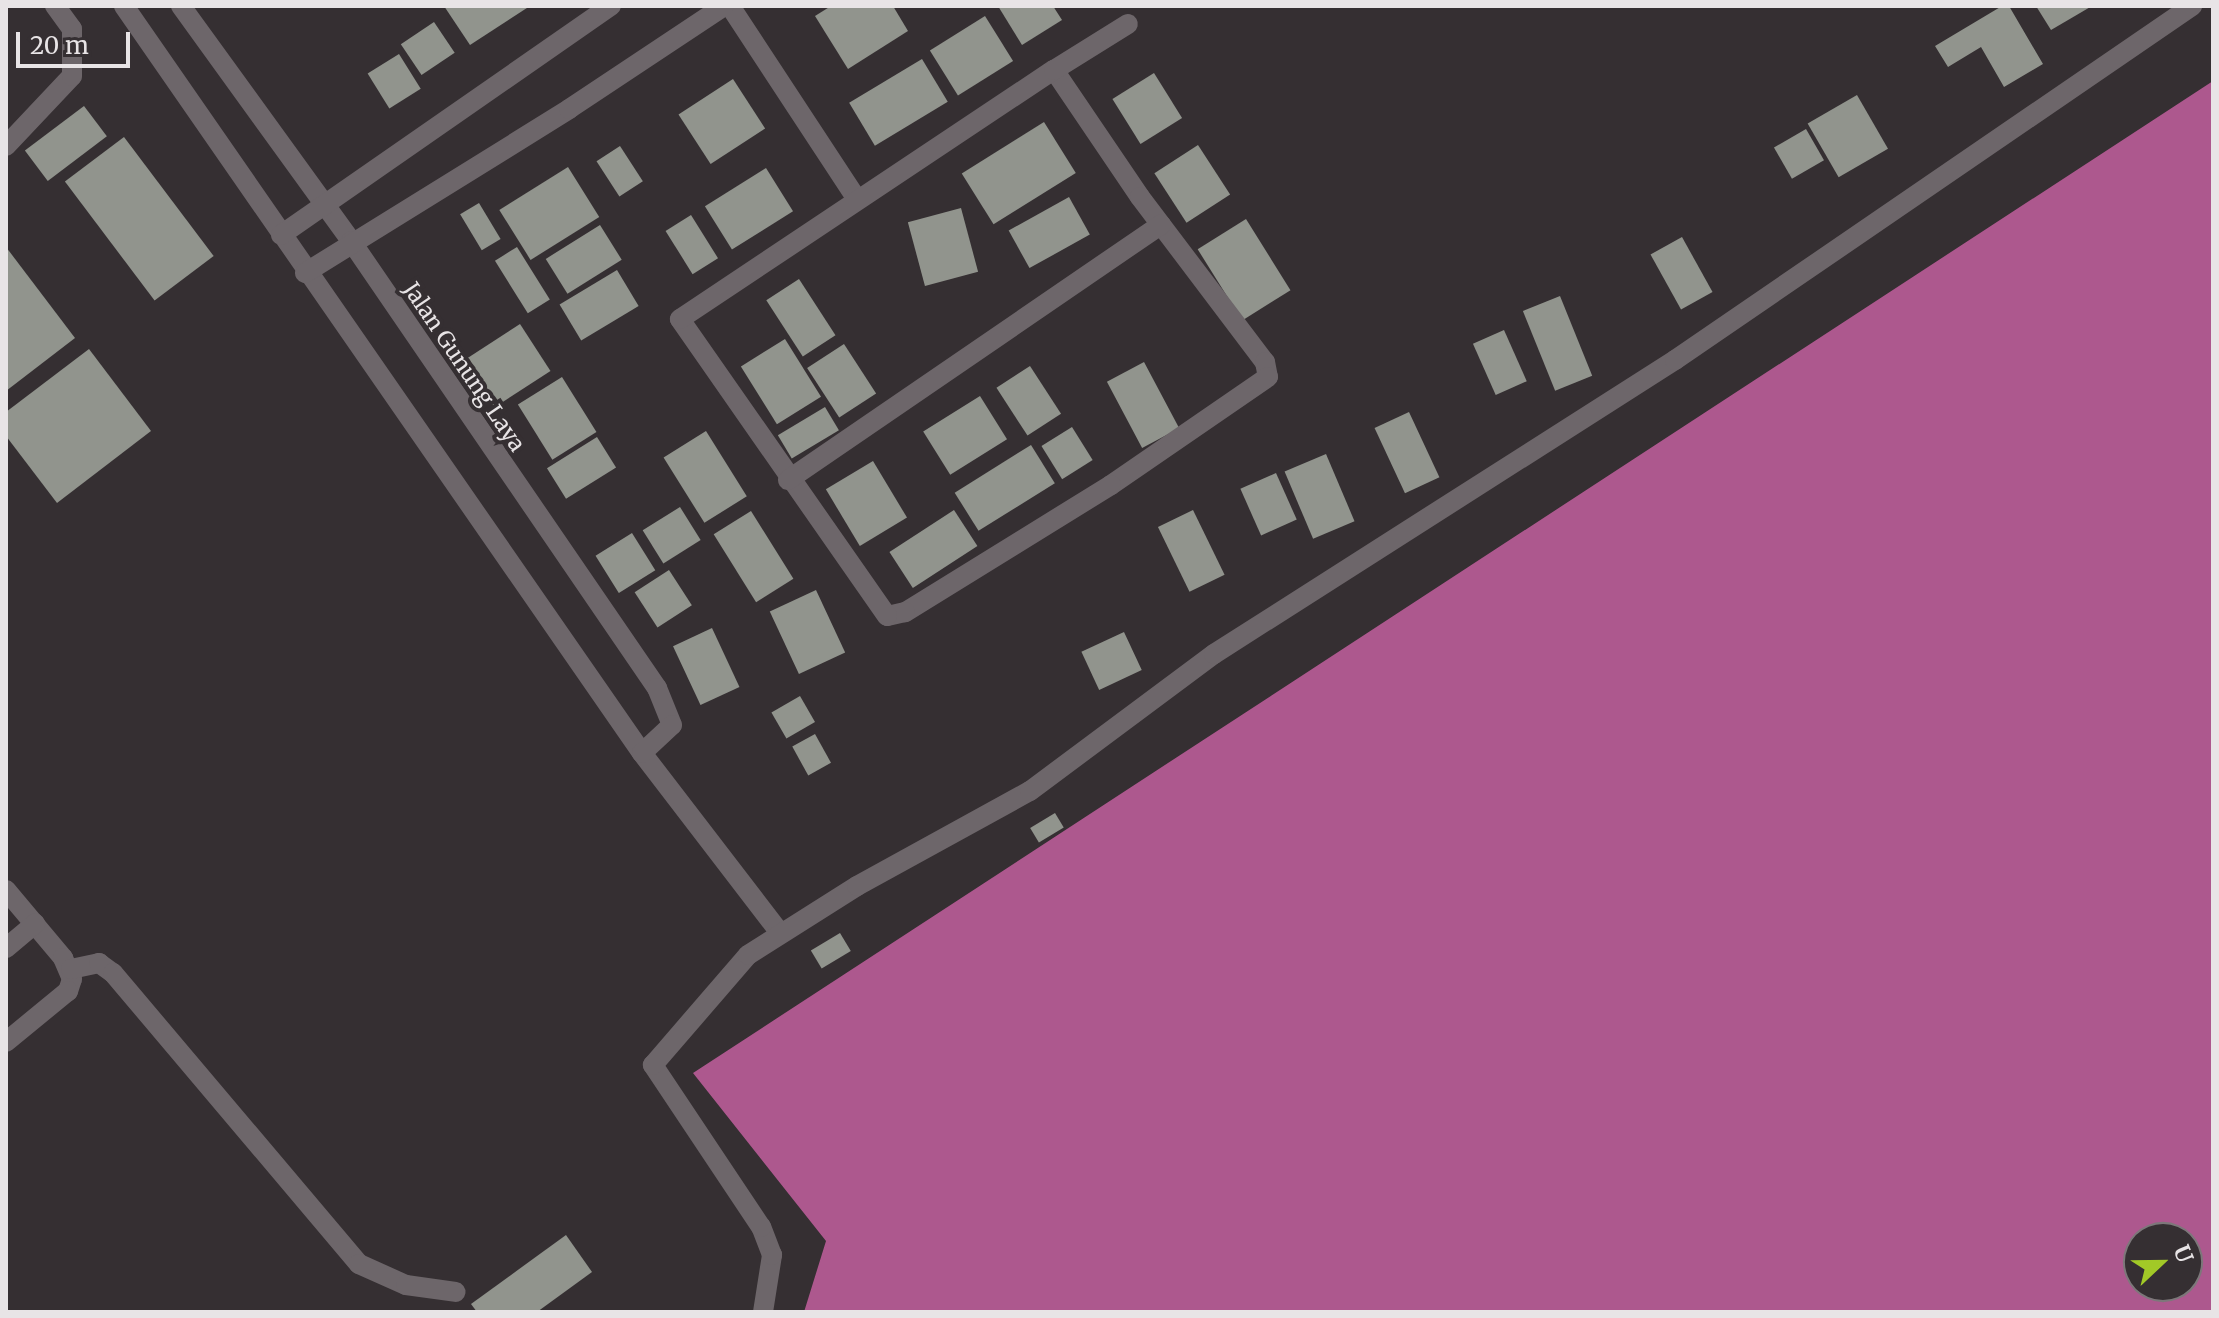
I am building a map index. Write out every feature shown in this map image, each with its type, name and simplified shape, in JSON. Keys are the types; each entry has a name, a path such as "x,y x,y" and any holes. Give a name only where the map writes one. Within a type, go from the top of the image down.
{"street":[{"path":"6,146 72,76 72,29 55,6"},
{"name":"Jalan Gunung Laya","path":"124,6 654,744 780,933"},
{"name":"Jalan Gunung Laya","path":"181,6 657,688 672,716 654,744"},
{"path":"286,231 611,6"},
{"path":"311,268 569,109 727,6 856,198"},
{"path":"763,1312 772,1255 761,1227 657,1078 653,1065 717,985 780,933 1066,767 1100,738 1214,654 1675,360 2192,6"},
{"path":"1054,70 1161,225 1265,362 1268,377 1261,386 1111,485 892,617 880,614 680,319 856,198 1054,70 1128,24"},
{"path":"788,480 1161,225"},
{"path":"6,890 71,969 68,991 6,1042"},
{"path":"6,948 35,924"},
{"path":"71,969 99,963 113,973 359,1264 406,1285 456,1292"}],"shaded area":[{"path":"2213,81 2213,1312 804,1312 826,1241 693,1073"}],"building":[{"path":"444,6 530,6 470,45"},
{"path":"831,6 893,6 908,31 848,69 815,16"},
{"path":"998,6 1053,6 1062,20 1022,45"},
{"path":"2002,6 2009,6 2043,64 2004,87 1981,47 1948,67 1935,46"},
{"path":"2036,6 2092,6 2051,30"},
{"path":"985,16 1013,61 958,95 930,50"},
{"path":"434,22 455,53 422,75 401,44"},
{"path":"399,54 421,89 389,108 368,74"},
{"path":"922,59 948,102 875,146 849,103"},
{"path":"1154,73 1182,118 1141,144 1112,99"},
{"path":"733,79 765,128 711,164 678,114"},
{"path":"1857,95 1888,149 1839,177 1808,124"},
{"path":"84,106 107,136 48,181 25,151"},
{"path":"1044,122 1076,173 994,224 962,173"},
{"path":"1806,129 1824,160 1792,179 1774,148"},
{"path":"124,137 214,256 155,301 65,182"},
{"path":"1198,145 1230,194 1187,223 1154,173"},
{"path":"620,146 643,181 619,196 597,161"},
{"path":"568,167 599,217 531,260 499,210"},
{"path":"766,168 793,211 732,249 705,206"},
{"path":"1069,197 1090,235 1029,268 1009,230"},
{"path":"479,203 501,239 482,250 460,214"},
{"path":"961,208 978,272 925,286 908,222"},
{"path":"691,215 718,258 693,274 666,231"},
{"path":"1246,219 1291,290 1242,320 1198,249"},
{"path":"600,225 622,260 567,294 546,259"},
{"path":"1682,237 1713,292 1681,310 1651,254"},
{"path":"6,247 75,338 6,391"},
{"path":"517,247 550,300 528,313 495,261"},
{"path":"617,270 639,306 581,341 560,305"},
{"path":"799,279 835,335 803,356 766,300"},
{"path":"1560,296 1592,376 1555,391 1523,311"},
{"path":"520,324 550,371 494,407 464,360"},
{"path":"1504,330 1527,381 1496,395 1473,344"},
{"path":"785,339 821,397 777,424 741,367"},
{"path":"844,344 876,393 839,417 807,368"},
{"path":"89,349 151,431 57,503 6,436 6,412"},
{"path":"1144,362 1179,428 1142,448 1107,382"},
{"path":"1030,366 1061,414 1027,436 996,388"},
{"path":"562,377 596,432 552,460 518,405"},
{"path":"980,396 1007,439 950,475 923,432"},
{"path":"825,407 839,430 792,458 778,435"},
{"path":"1409,412 1439,477 1405,493 1375,428"},
{"path":"1072,427 1093,460 1062,479 1041,446"},
{"path":"706,431 747,496 704,523 664,457"},
{"path":"597,437 616,468 566,499 547,468"},
{"path":"1031,445 1055,483 979,531 955,493"},
{"path":"1326,454 1355,521 1313,539 1285,472"},
{"path":"873,461 907,518 860,546 826,489"},
{"path":"1276,473 1297,520 1261,535 1240,489"},
{"path":"680,507 701,540 663,563 643,530"},
{"path":"954,510 977,546 913,588 889,552"},
{"path":"1193,510 1225,575 1190,592 1158,527"},
{"path":"751,511 793,579 756,602 714,534"},
{"path":"632,533 655,570 619,593 596,556"},
{"path":"669,570 692,605 657,628 635,592"},
{"path":"816,590 845,653 799,674 770,612"},
{"path":"712,628 739,687 700,705 673,646"},
{"path":"1124,632 1142,670 1099,690 1081,652"},
{"path":"800,696 815,722 786,738 771,712"},
{"path":"815,734 831,763 808,775 792,747"},
{"path":"1055,813 1064,828 1039,843 1030,828"},
{"path":"840,933 851,951 822,969 811,951"},
{"path":"566,1235 592,1272 537,1312 477,1312 471,1304"}]}
